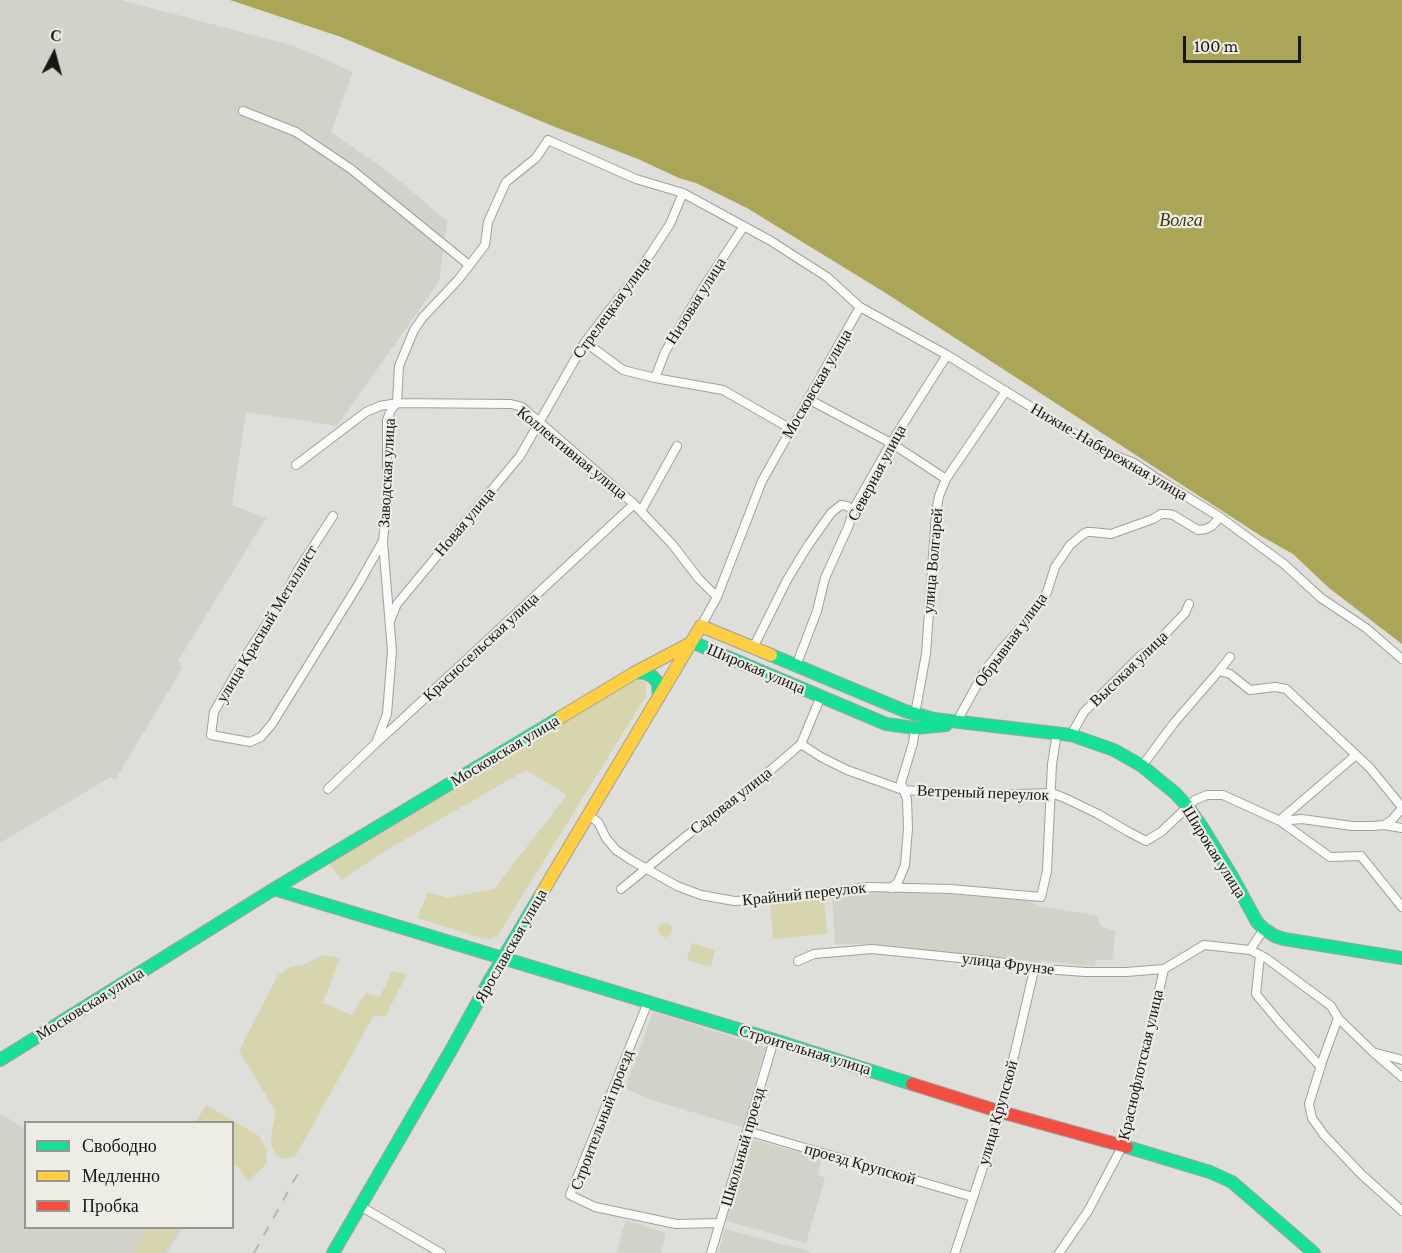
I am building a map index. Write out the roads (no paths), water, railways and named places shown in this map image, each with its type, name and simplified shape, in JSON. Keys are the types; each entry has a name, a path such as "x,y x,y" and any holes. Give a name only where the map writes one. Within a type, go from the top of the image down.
{"street":[{"path":"243,111 296,132 342,163 469,265"},
{"name":"Заводская улица","path":"211,735 250,742 261,737 272,724 358,585 382,542 387,503 387,420 397,403 399,366 414,330 485,245 488,222 506,182 536,158 548,140"},
{"name":"Нижне-Набережная улица","path":"548,140 636,179 683,193 744,226 827,277 860,308 947,355 1101,450 1134,463 1220,517 1284,564 1321,598 1366,628 1402,659"},
{"name":"Стрелецкая улица","path":"539,422 585,342 639,273 670,224 683,193"},
{"name":"Низовая улица","path":"655,378 665,352 703,288 744,226"},
{"name":"Московская улица","path":"0,1060 274,889 636,672 692,642 717,597 762,481 860,308"},
{"path":"585,342 623,370 723,390 790,429"},
{"name":"Северная улица","path":"796,666 817,611 825,578 849,525 853,510 891,443 947,355"},
{"name":"улица Волгарей","path":"915,714 926,654 939,496 946,480 1006,391"},
{"path":"808,399 891,443 946,480"},
{"name":"Коллективная улица","path":"296,465 366,412 380,406 397,403 511,404 522,407 638,507 717,597"},
{"name":"Новая улица","path":"390,621 397,604 520,456 539,422"},
{"name":"Красносельская улица","path":"328,789 638,507 677,446"},
{"path":"753,648 787,580 831,513 841,506 847,506 853,510"},
{"name":"Обрывная улица","path":"956,723 984,672 1039,605 1047,592 1056,567 1070,545 1082,535 1087,532 1111,534 1161,514 1173,515 1198,530 1212,526 1220,517"},
{"name":"улица Красный Металлист","path":"211,735 214,711 333,516"},
{"path":"376,743 387,714 392,651 382,542"},
{"name":"Высокая улица","path":"1071,735 1084,712 1141,655 1151,650 1185,613 1189,604"},
{"name":"Широкая улица","path":"701,626 893,707 915,714 956,723 1071,735 1114,750 1142,766 1175,793 1188,807 1264,930"},
{"name":"Широкая улица","path":"692,642 886,724 915,728 956,723"},
{"name":"Ярославская улица","path":"333,1253 503,959 692,642"},
{"path":"1142,766 1174,723 1230,657"},
{"path":"1219,671 1230,674 1250,690 1275,687 1286,689 1370,768 1402,807 1392,820 1384,825"},
{"path":"636,672 653,677 658,683 659,698"},
{"name":"Садовая улица","path":"621,889 690,833 736,800 801,744 821,696"},
{"path":"891,888 898,882 904,866 908,828 907,799 901,783 915,728"},
{"path":"1052,793 1052,764 1057,733"},
{"name":"Ветреный переулок","path":"801,744 847,770 903,790 989,795 1052,793 1146,840 1161,831 1188,807"},
{"path":"1280,821 1356,755"},
{"name":"Крайний переулок","path":"588,815 598,822 606,838 616,849 646,868 677,886 701,895 734,901 777,899 868,887 951,889 1041,897 1047,871 1052,793"},
{"path":"1188,807 1207,795 1223,795 1280,821 1330,857 1360,856 1402,907"},
{"path":"1280,821 1302,819 1352,826 1384,825 1402,828"},
{"name":"Строительная улица","path":"274,889 774,1040 1001,1112 1210,1172 1232,1182 1314,1253"},
{"path":"1402,958 1284,939 1264,930 1250,950 1266,958 1331,1006 1338,1018 1402,1077"},
{"name":"улица Фрунзе","path":"798,961 814,954 872,949 999,962 1034,970 1126,972 1164,969 1204,945 1250,950"},
{"path":"1260,955 1256,994 1320,1066"},
{"name":"Краснофлотская улица","path":"1059,1253 1088,1211 1123,1146 1164,969"},
{"name":"улица Крупской","path":"956,1253 1001,1112 1034,970"},
{"name":"Строительный проезд","path":"648,1002 570,1195 595,1207 676,1224 720,1222"},
{"path":"1338,1018 1309,1104 1312,1118 1324,1136 1402,1211"},
{"name":"Школьный проезд","path":"711,1253 774,1040"},
{"path":"1373,1052 1402,1060"},
{"name":"проезд Крупской","path":"747,1131 973,1197"},
{"path":"360,1206 441,1253"}],"water":[{"name":"Волга","path":"230,0 1402,0 1402,644 1329,588 1293,554 1261,536 884,292 747,208 696,183 550,125 341,37"}],"railway":[{"path":"254,1253 301,1168"}]}
